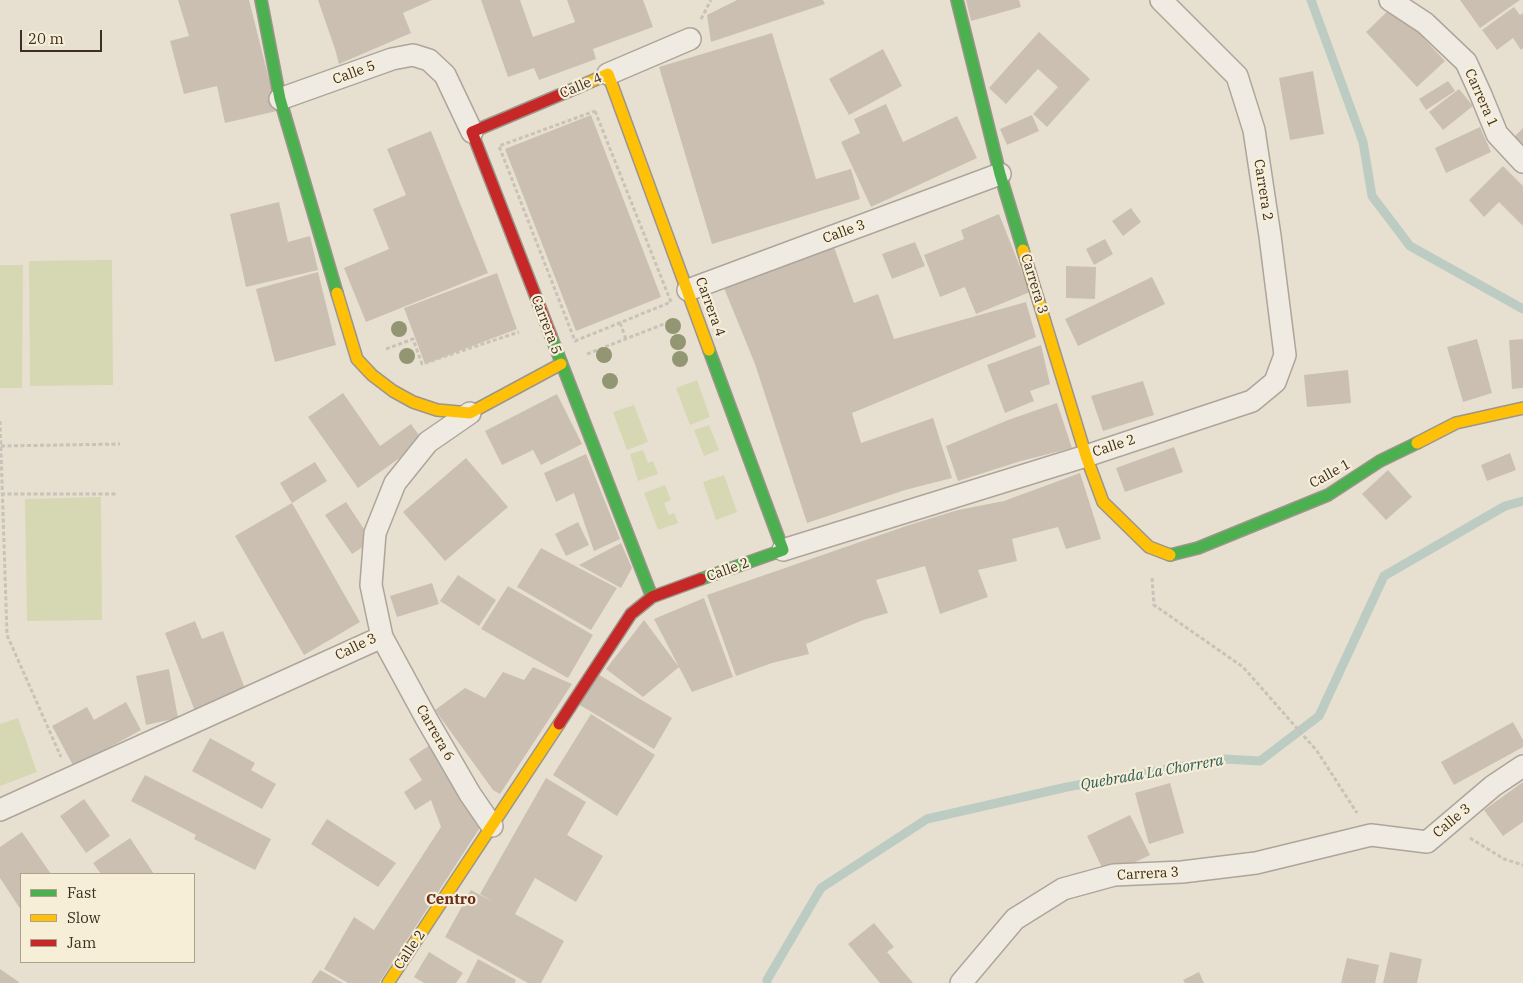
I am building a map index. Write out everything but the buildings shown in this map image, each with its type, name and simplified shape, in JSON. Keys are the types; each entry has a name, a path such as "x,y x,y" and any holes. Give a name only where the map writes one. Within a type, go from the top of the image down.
{"main road":[{"path":"261,0 280,100 357,359 392,392 437,410 470,413"},
{"name":"Carrera 3","path":"957,0 1000,174 1086,456 1103,502 1149,547"},
{"name":"Calle 4","path":"472,132 608,74"},
{"name":"Carrera 4","path":"608,74 783,550"},
{"name":"Carrera 5","path":"472,132 652,597"},
{"name":"Calle 3","path":"470,413 561,364"},
{"name":"Calle 1","path":"1149,547 1169,555 1198,548 1328,495 1380,462 1456,423 1523,408"},
{"name":"Calle 2","path":"388,983 631,614 652,597 783,550"}],"street":[{"name":"Carrera 2","path":"1161,0 1237,76 1254,130 1286,355 1275,382 1252,401"},
{"name":"Carrera 1","path":"1390,0 1425,23 1466,62 1497,134 1523,162"},
{"name":"Calle 4","path":"608,74 690,39"},
{"name":"Calle 5","path":"280,100 392,59 413,55 429,60"},
{"name":"Carrera 5","path":"429,60 445,75 472,132"},
{"name":"Calle 3","path":"688,290 1000,174"},
{"name":"Calle 2","path":"783,550 1086,456 1252,401"},
{"name":"Calle 3","path":"0,810 382,637 371,585 375,532 395,483 428,442 470,413"},
{"name":"Carrera 6","path":"382,637 460,777 492,826"},
{"name":"Calle 3","path":"1371,835 1427,842 1493,786 1523,766"},
{"name":"Carrera 3","path":"961,983 1015,919 1063,889 1114,874 1182,872 1256,863 1371,835"}],"path":[{"path":"595,111 671,302 620,323 576,341 499,146 595,111"},
{"path":"561,364 695,311"},
{"path":"620,323 626,339"},
{"path":"413,339 422,364 517,333"},
{"path":"0,420 6,635 71,778"},
{"path":"0,446 120,444"},
{"path":"1,494 118,494"},
{"path":"1149,547 1154,605 1243,666 1318,750 1371,835"},
{"path":"1448,825 1504,859 1523,865"}],"green space":[{"path":"112,260 113,385 30,386 29,261"},
{"path":"0,265 23,265 22,388 0,388"},
{"path":"697,380 710,417 690,425 676,388"},
{"path":"634,405 648,442 627,450 613,412"},
{"path":"709,425 719,450 704,456 694,430"},
{"path":"643,450 648,463 653,461 658,474 638,481 630,454"},
{"path":"724,475 737,512 716,520 703,482"},
{"path":"665,485 671,500 664,503 669,515 674,513 678,523 658,530 644,493"},
{"path":"101,497 102,620 27,621 25,499"},
{"path":"18,718 37,772 0,786 0,724"}],"waterway":[{"path":"1311,0 1363,142 1372,196 1410,246 1523,309"},
{"name":"Quebrada La Chorrera","path":"767,983 821,888 927,819 1067,787 1225,759 1260,761 1319,716 1384,576 1505,506 1523,501"}],"traffic: fast":[{"path":"261,0 280,99 337,293"},
{"path":"957,0 1000,174 1023,250"},
{"path":"551,336 652,597"},
{"path":"701,579 783,550 709,350"},
{"path":"1170,555 1198,548 1328,495 1380,461 1417,443"}],"traffic: slow":[{"path":"576,88 608,74 709,350"},
{"path":"1023,250 1086,456 1103,502 1149,547 1170,555"},
{"path":"337,293 357,359 372,375 393,391 413,402 437,410 470,413 561,364"},
{"path":"1417,443 1456,423 1523,408"},
{"path":"388,983 559,724"}],"traffic: jam":[{"path":"551,336 472,132 576,88"},
{"path":"559,724 631,614 652,597 701,579"}],"district":[{"name":"Centro","path":"451,900"}]}
